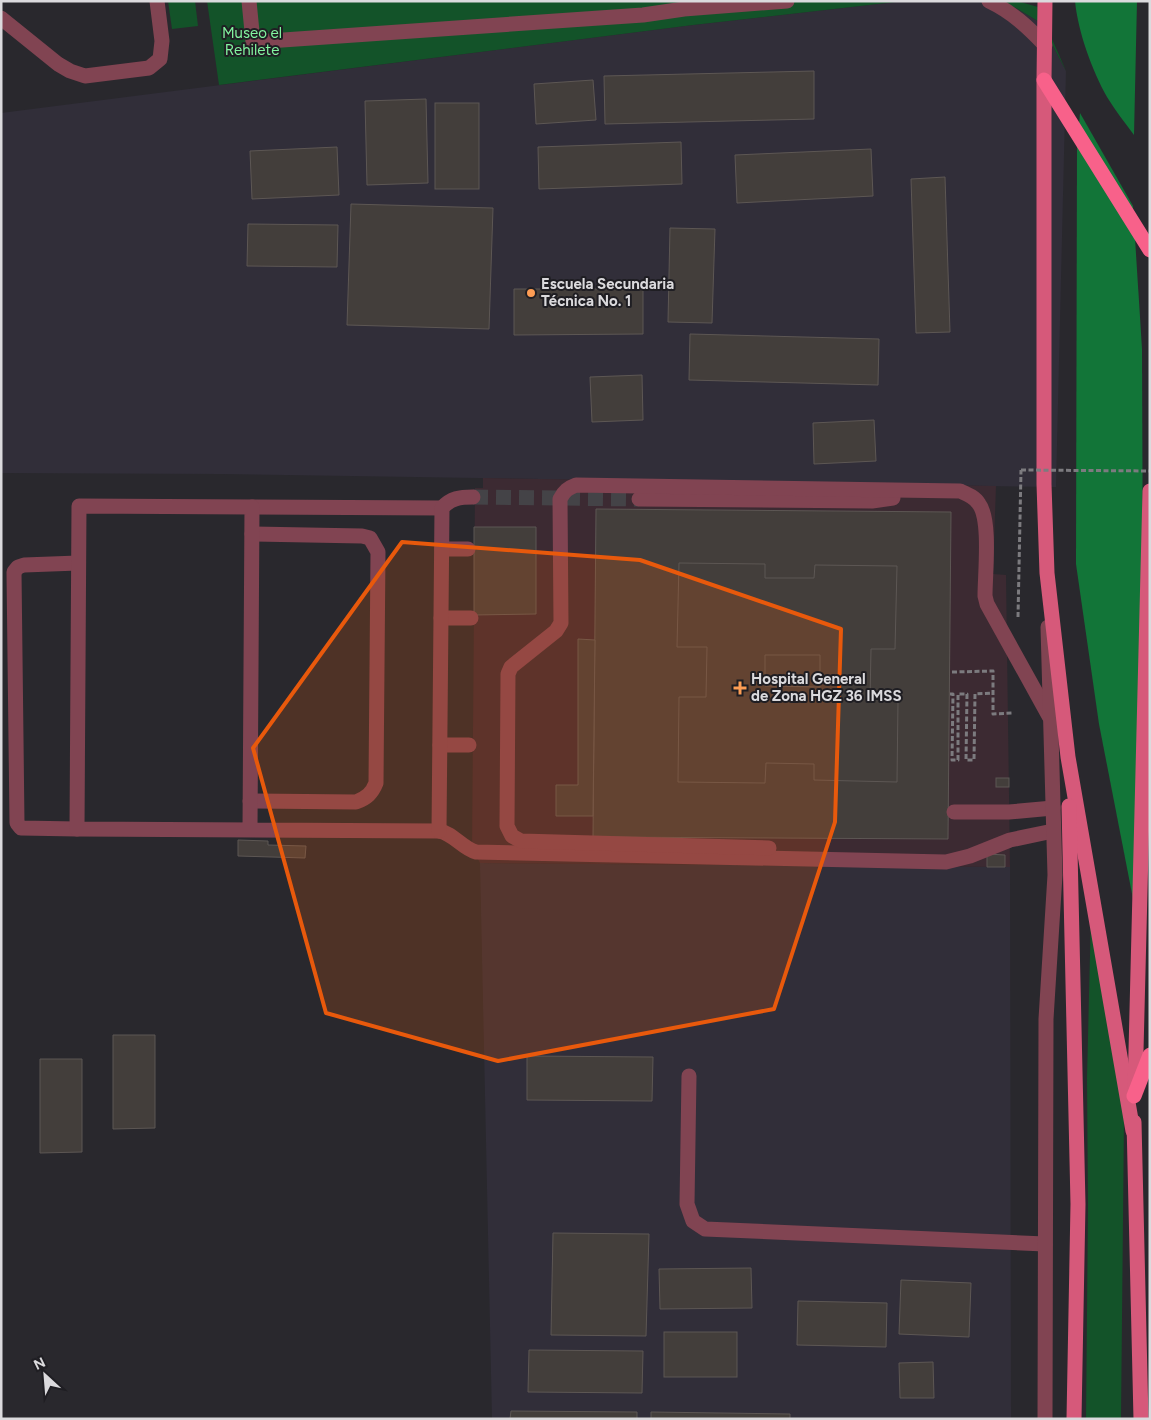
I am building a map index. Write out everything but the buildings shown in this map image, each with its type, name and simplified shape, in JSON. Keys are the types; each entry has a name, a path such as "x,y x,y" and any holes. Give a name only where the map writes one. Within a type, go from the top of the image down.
{"highway":[{"path":"1044,80 1150,250"},
{"path":"1134,1096 1150,1055"}],"main road":[{"path":"1045,1 1044,484 1047,573 1068,757 1134,1131"},
{"path":"1141,1419 1134,1096 1150,490"},
{"path":"1068,757 1078,1204 1074,1419"}],"street":[{"path":"1,18 58,64 70,71 86,76 148,68 160,59 162,41 157,1"},
{"path":"249,1 253,42 665,6 787,1"},
{"path":"989,1 1025,24 1045,45"},
{"path":"1000,844 986,843 948,852 521,842 512,836 508,826 508,674 511,667 556,631 561,623 560,499 568,488 576,485 960,491 971,496 980,504 985,517 985,596 987,604 1050,716"},
{"path":"639,499 872,501 939,491"},
{"path":"438,830 442,508 454,498 473,497"},
{"path":"76,829 79,506 442,508"},
{"path":"250,829 252,507"},
{"path":"250,801 356,802 365,799 372,792 376,783 378,552 370,538 362,536 252,534"},
{"path":"442,549 468,549"},
{"path":"78,563 24,564 14,572 17,823 21,828 438,830 445,832 465,847 476,852 946,862 970,856 1010,840 1053,831"},
{"path":"1045,1419 1046,1019 1055,875 1047,573"},
{"path":"441,618 471,618"},
{"path":"440,746 468,745"},
{"path":"954,812 1009,812 1052,808"},
{"path":"689,1076 687,1204 693,1221 706,1229 1045,1244"}],"path":[{"path":"1018,618 1021,470 1150,471"},
{"path":"952,672 993,671 993,714 1014,713"},
{"path":"950,694 953,694 952,760 958,760 958,694 967,694 966,760 974,760 975,694 993,693"}],"highlighted area":[{"path":"402,542 640,560 841,629 835,822 774,1009 498,1061 326,1013 253,748"}],"shaded area":[{"name":"Escuela Secundaria Técnica No. 1","path":"904,1 1001,1 1041,23 1066,71 1056,487 221,474 1,473 1,113 693,25"},
{"name":"Hospital General de Zona HGZ 36 IMSS","path":"483,478 996,486 993,574 1006,575 1010,867 480,863 472,848 475,488 483,488"},
{"path":"480,863 1010,867 1011,1419 492,1419"}],"green space":[{"path":"168,1 195,1 198,26 172,29"},
{"name":"Museo el Rehilete","path":"207,1 904,1 693,25 219,85"},
{"path":"1001,1 1017,1 1038,7 1066,71 1041,23"},
{"path":"1075,1 1137,1 1134,135 1107,97 1096,75 1082,38"},
{"path":"1080,113 1133,206 1142,349 1143,612 1135,909 1099,724 1076,564 1077,147"},
{"path":"1091,913 1124,1119 1121,1419 1086,1419 1087,1078"}],"tunnel":[{"path":"473,497 639,499"}],"place":[{"name":"Escuela Secundaria Técnica No. 1","path":"531,293"},
{"name":"Hospital General de Zona HGZ 36 IMSS","path":"740,688"}]}
